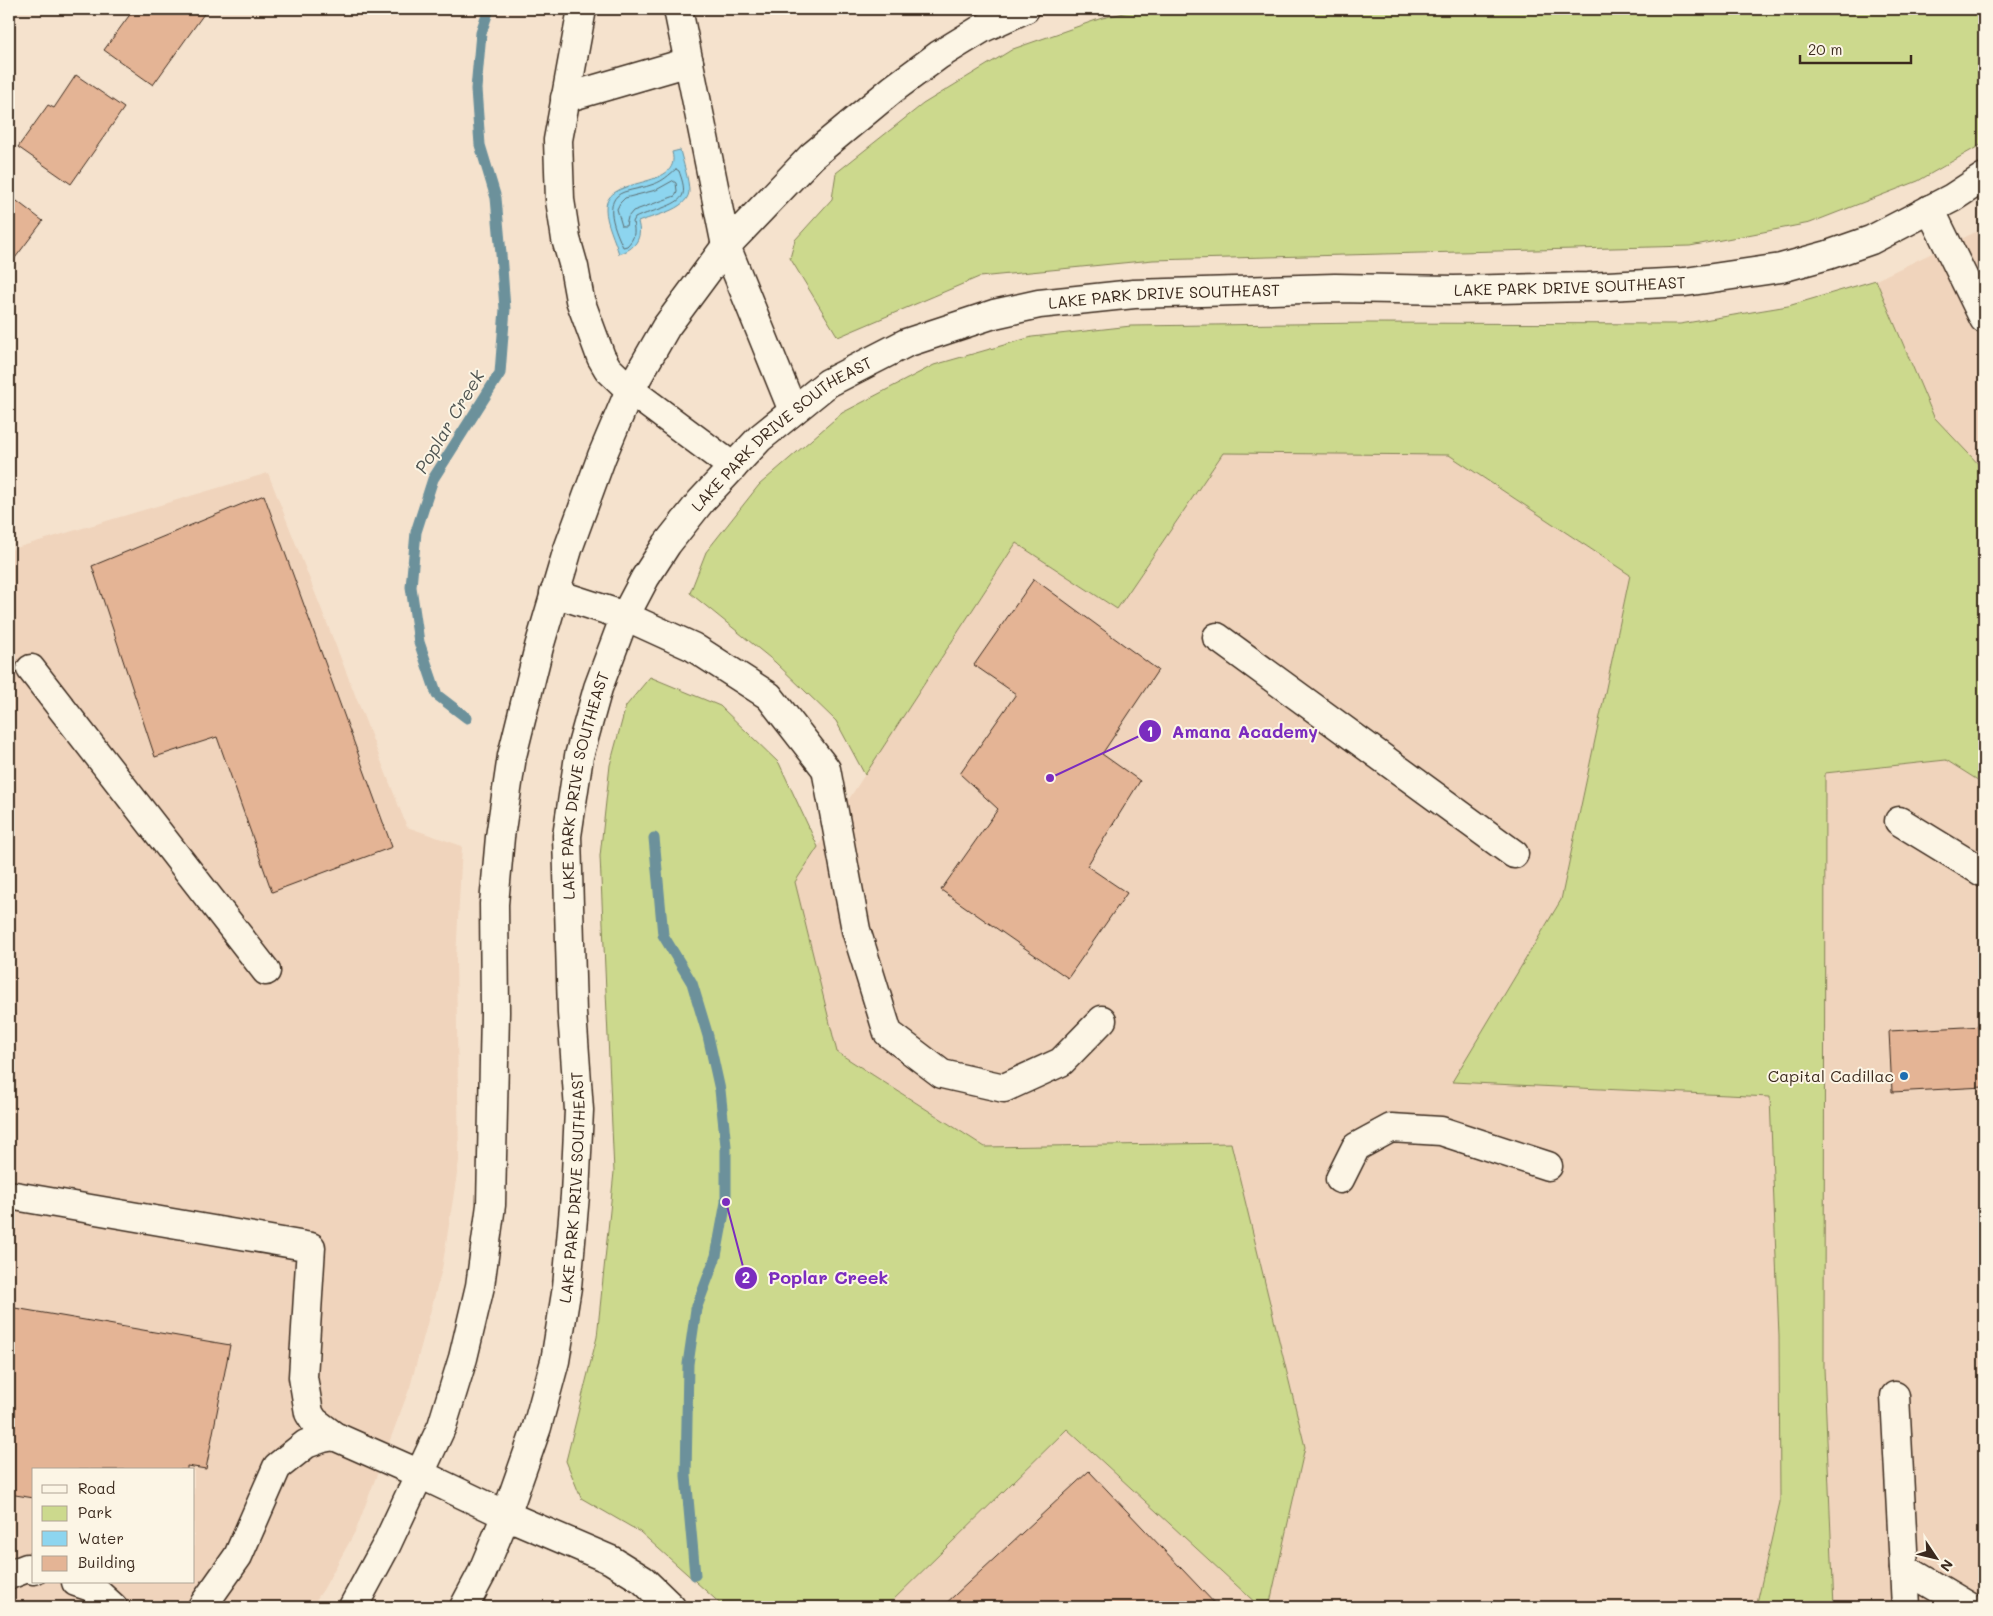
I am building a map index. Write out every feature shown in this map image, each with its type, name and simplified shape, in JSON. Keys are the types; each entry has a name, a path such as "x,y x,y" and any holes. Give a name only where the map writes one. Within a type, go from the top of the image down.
{"street":[{"path":"582,9 558,140 560,200 566,239 574,267 580,300 601,357 608,369 630,390 733,467"},
{"path":"678,9 726,246 793,411"},
{"path":"353,1607 386,1546 442,1426 463,1358 480,1286 490,1205 495,1012 494,904 500,837 512,756 554,593 598,466 630,390 666,327 726,246 812,156 893,89 939,55 983,28 1025,9"},
{"path":"565,98 689,62"},
{"name":"LAKE PARK DRIVE SOUTHEAST","path":"464,1607 481,1575 506,1515 537,1427 555,1361 567,1287 575,1195 579,1110 572,1013 567,836 579,756 598,688 624,616 645,578 667,544 702,501 760,438 828,383 906,343 994,314 1039,304 1134,294 1335,288 1454,290 1588,287 1686,282 1781,268 1828,255 1871,240 1952,198 1984,177"},
{"path":"1930,210 1984,319"},
{"path":"554,593 624,616 693,647 769,696 826,769 856,930 888,1033 942,1074 1004,1088 1061,1062 1102,1020"},
{"path":"1217,637 1514,854"},
{"path":"31,669 266,971"},
{"path":"1899,821 1984,873"},
{"path":"1340,1179 1356,1147 1391,1128 1441,1131 1548,1166"},
{"path":"9,1195 311,1247 304,1377 309,1413 314,1421 334,1436 506,1515 611,1560 643,1580 671,1607"},
{"path":"1896,1396 1906,1607"},
{"path":"202,1607 238,1556 277,1466 306,1444 334,1436"},
{"path":"9,1575 27,1568 32,1569"},
{"path":"1904,1568 1970,1607"},
{"path":"82,1584 91,1587 113,1607"}],"shaded area":[{"path":"1984,228 1984,470 1934,417 1876,280"},
{"path":"1223,453 1449,455 1630,575 1561,900 1453,1081 1771,1097 1779,1337 1780,1502 1756,1607 1269,1607 1305,1447 1231,1143 985,1147 837,1052 795,882 1016,542 1117,609"},
{"path":"268,473 407,827 462,846 456,958 459,1161 442,1269 410,1387 356,1530 323,1590 311,1607 9,1607 9,550"},
{"name":"Capital Cadillac","path":"1946,760 1984,784 1984,1607 1834,1607 1824,1368 1825,773"},
{"path":"1067,1429 1260,1607 886,1607"}],"green space":[{"path":"1141,9 1984,9 1984,143 1918,181 1810,223 1690,246 1153,260 979,277 838,337 790,258 795,240 832,199 836,173 923,104 1013,49 1102,18"},
{"path":"1876,280 1934,417 1984,470 1984,784 1946,760 1825,773 1824,1368 1834,1607 1756,1607 1780,1502 1779,1337 1770,1097 1452,1082 1561,900 1630,575 1449,455 1223,453 1117,609 1016,543 865,775 836,721 775,662 690,593 706,552 759,485 842,413 934,365 1032,337 1131,326 1369,323 1680,324 1788,306"},
{"path":"650,677 720,706 779,763 818,847 795,882 837,1052 985,1147 1231,1143 1305,1447 1269,1607 1260,1607 1067,1429 886,1607 724,1607 640,1532 581,1498 566,1461 597,1337 614,1172 600,856 610,765 626,706"}],"water":[{"path":"680,150 688,182 689,192 687,198 676,208 638,222 639,233 636,242 625,252 619,254 606,214 609,198 617,191 656,178 666,172 672,164 672,152"}],"building":[{"path":"134,9 202,9 206,11 153,85 104,50"},
{"path":"76,75 124,108 71,184 18,147 48,105 54,108"},
{"path":"9,195 43,221 9,266"},
{"path":"264,495 392,847 272,892 217,737 155,757 92,566"},
{"path":"1034,579 1158,670 1102,754 1140,781 1087,866 1127,893 1068,978 941,890 998,809 960,774 1016,694 974,665"},
{"path":"1984,1026 1984,1087 1892,1092 1889,1031"},
{"path":"9,1307 230,1345 206,1469 187,1466 187,1468 32,1468 32,1498 9,1494"},
{"path":"1089,1471 1218,1607 942,1607"}],"waterway":[{"name":"Poplar Creek","path":"467,718 437,695 419,642 411,587 416,532 433,479 500,373 505,309 501,254 496,198 480,145 476,89 481,33 489,9"},
{"name":"Poplar Creek","path":"654,838 663,935 692,983 708,1036 720,1090 726,1146 726,1202 716,1256 696,1309 688,1364 686,1476 695,1575"}],"place":[{"name":"Amana Academy","path":"1050,778"},
{"name":"Capital Cadillac","path":"1904,1076"},
{"name":"Poplar Creek","path":"726,1202"}]}
